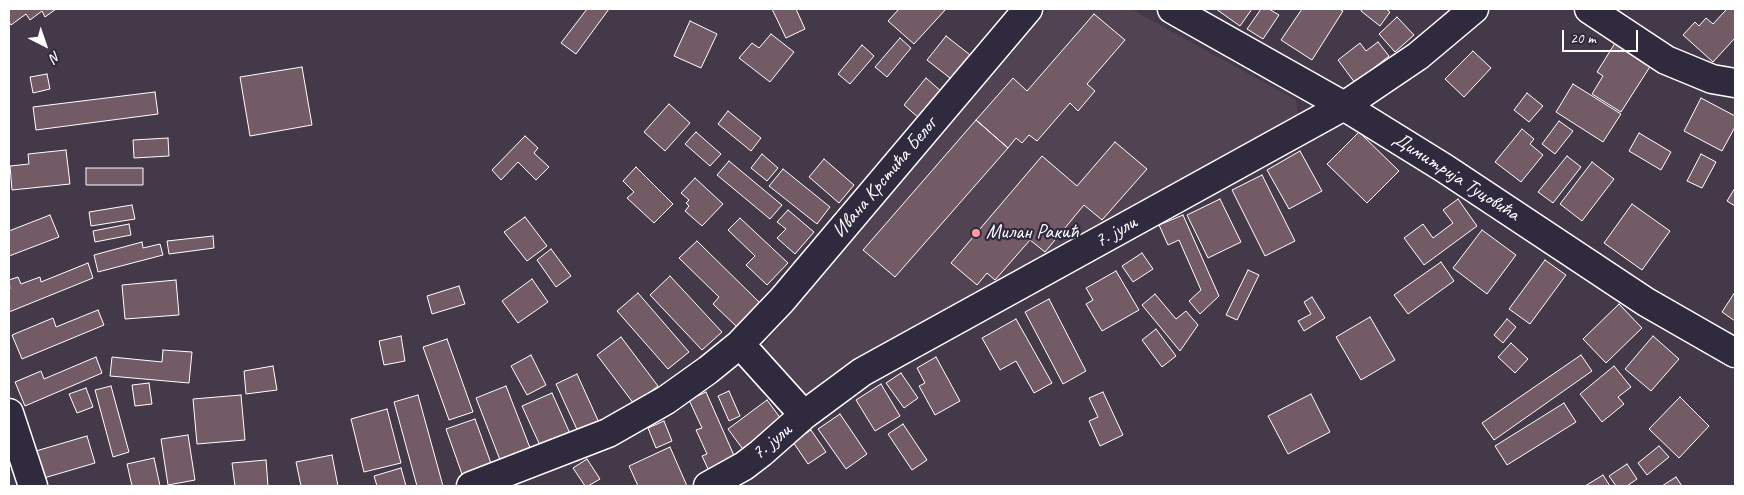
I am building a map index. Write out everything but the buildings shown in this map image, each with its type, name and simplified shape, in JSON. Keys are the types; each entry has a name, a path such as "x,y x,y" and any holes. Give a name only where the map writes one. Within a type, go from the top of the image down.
{"street":[{"name":"Ивана Крстића Белог","path":"471,486 608,433 673,395 740,344 782,300 1028,9"},
{"name":"Димитрија Туцовића","path":"1172,9 1344,106 1444,168 1646,302 1735,353"},
{"name":"7. јули","path":"708,486 744,466 804,415 862,372 1344,106 1418,56 1474,9"},
{"path":"1589,9 1666,60 1712,79 1735,83"},
{"path":"740,344 804,415"},
{"path":"9,413 33,486"}],"shaded area":[{"name":"Милан Ракић","path":"1049,9 1131,9 1296,100 1298,116 804,397 760,349"}],"place":[{"name":"Милан Ракић","path":"976,233"}]}
